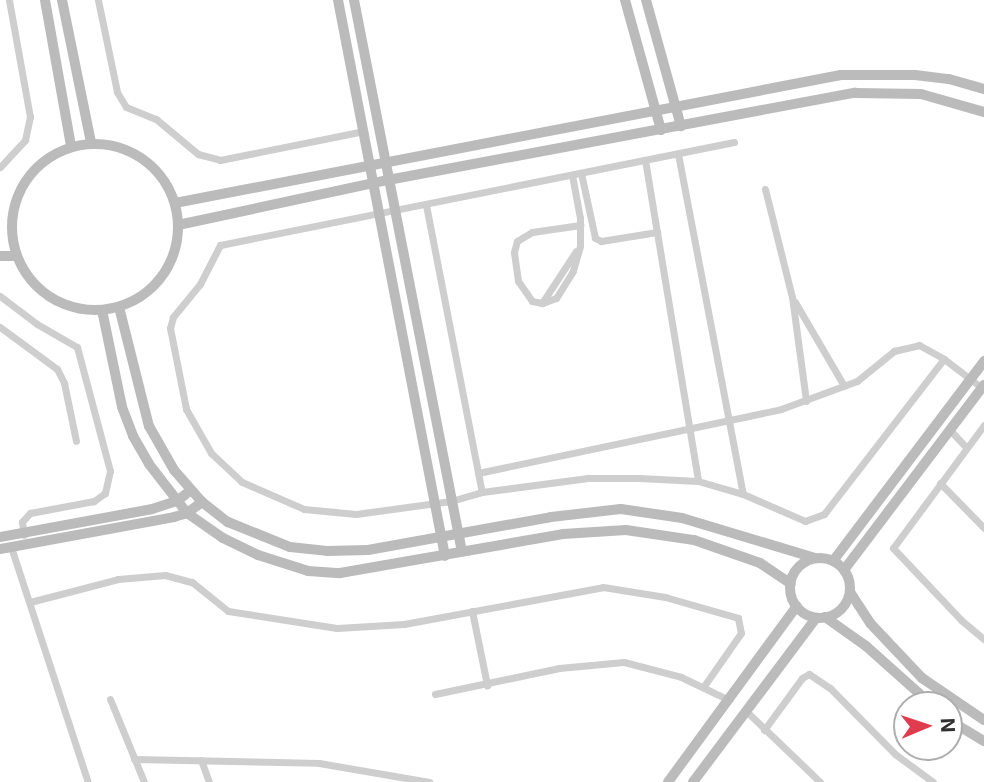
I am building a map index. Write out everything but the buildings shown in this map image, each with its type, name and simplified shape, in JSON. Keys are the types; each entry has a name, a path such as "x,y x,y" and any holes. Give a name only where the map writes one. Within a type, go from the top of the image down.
{"street":[{"path":"0,167 25,140 30,117 9,0"},
{"path":"45,0 71,146"},
{"path":"62,0 91,142"},
{"path":"98,0 117,92 126,107 156,119 198,154 220,160 364,131"},
{"path":"338,0 382,214 445,556"},
{"path":"354,0 462,552"},
{"path":"625,0 661,130"},
{"path":"646,0 681,126"},
{"path":"175,203 841,75 915,75 949,79 984,89"},
{"path":"178,225 375,182 855,93 921,94 984,112"},
{"path":"91,142 130,151 150,164 165,182 175,203 178,225 176,248 167,270 152,289 133,302 119,307 102,310 66,307 45,295 27,278 6,235 16,198 35,168 71,146 91,142"},
{"path":"734,142 220,246 200,284 173,317 170,328 174,363 186,409 211,453 242,482 304,509 355,514 451,501 482,492 587,478 698,481 743,494 805,521 824,514 944,359"},
{"path":"678,154 743,494"},
{"path":"645,160 698,481"},
{"path":"576,174 580,225 580,246 541,303 528,298 518,281 514,259 517,241 532,232 580,225"},
{"path":"576,174 595,238 601,241 657,232"},
{"path":"765,189 792,297 806,401"},
{"path":"426,205 482,492"},
{"path":"0,256 16,256"},
{"path":"0,296 37,324 77,347 110,471 105,493 94,502 30,513 22,522 24,535"},
{"path":"792,297 844,386"},
{"path":"119,307 149,426 161,451 202,502 228,522 290,547 327,551 368,550 551,517 621,509 682,518 833,561 844,570 850,592 870,623 922,678 984,720"},
{"path":"102,310 122,407 149,464 187,513 223,538 258,555 308,571 340,573 563,534 626,530 694,541 760,563 790,584 797,606 821,617 866,646 916,691"},
{"path":"0,327 57,369 64,383 76,441"},
{"path":"478,473 806,401 857,381 894,351 919,345 983,386 844,570"},
{"path":"833,561 984,360"},
{"path":"984,425 893,548 952,611 984,639"},
{"path":"950,430 966,447"},
{"path":"940,483 984,528"},
{"path":"0,537 24,535 152,509 177,501 191,490"},
{"path":"88,782 30,603 6,548 187,513 202,502"},
{"path":"790,584 798,567 815,558"},
{"path":"30,603 118,579 165,575 192,582 228,611 337,628 404,624 603,587 713,609 738,618 741,632 704,686"},
{"path":"692,782 744,710 821,617 842,609 850,592"},
{"path":"668,782 797,606"},
{"path":"472,611 487,685"},
{"path":"435,694 559,668 624,662 704,686 729,700"},
{"path":"764,730 802,678 809,674 830,688 895,754 933,782"},
{"path":"110,699 144,782"},
{"path":"744,710 820,782"},
{"path":"963,728 984,741"},
{"path":"134,759 319,762 429,782"},
{"path":"201,760 209,782"}]}
